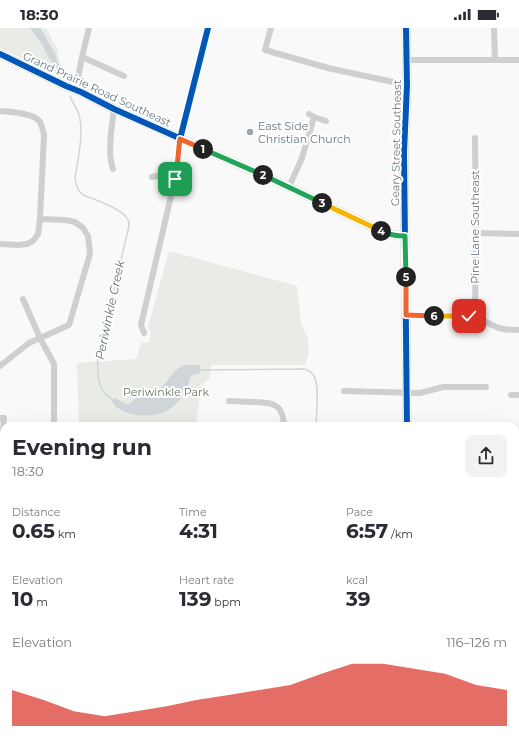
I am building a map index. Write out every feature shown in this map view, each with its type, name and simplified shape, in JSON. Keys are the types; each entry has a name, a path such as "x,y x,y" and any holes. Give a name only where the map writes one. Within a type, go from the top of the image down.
{"main road":[{"name":"Geary Street Southeast","path":"406,28 407,85 404,152 407,422"},
{"name":"Grand Prairie Road Southeast","path":"0,54 180,139 289,186 387,234 405,236"}],"street":[{"path":"76,89 89,28"},
{"path":"144,333 141,325 178,166 178,147 208,28"},
{"path":"271,28 265,50 328,68 407,85"},
{"path":"494,28 495,60"},
{"path":"82,57 124,76"},
{"path":"407,60 519,60"},
{"path":"113,169 110,161 114,108"},
{"path":"0,111 34,117 40,122 44,135 38,234 33,241 27,244 0,244"},
{"path":"289,186 302,158 311,115 326,121"},
{"name":"Pine Lane Southeast","path":"475,138 475,317"},
{"path":"152,177 161,175 175,179"},
{"path":"0,366 29,343 69,325 90,254 88,236 83,228 75,222 40,219"},
{"path":"476,233 519,234"},
{"path":"23,299 40,338 54,364 54,422"},
{"path":"406,315 475,317 482,319 498,328 519,330"},
{"path":"344,391 420,393 443,387 486,387"},
{"path":"511,395 519,395"},
{"path":"229,401 271,403 282,413 283,422"}],"green space":[{"path":"0,28 46,28 57,48 60,64 71,78 71,81 0,48"},
{"name":"Periwinkle Park","path":"169,251 297,286 301,324 308,339 309,353 305,365 211,365 210,378 201,386 196,422 79,422 77,363 136,359 141,343 149,342 151,334 148,327"}],"shaded area":[{"path":"30,28 40,28 55,53 58,63 63,71 60,73"},
{"path":"184,365 200,365 200,374 191,376 182,397 175,405 166,411 159,414 144,416 130,414 116,407 112,401 115,398 128,404 141,395 157,390 163,386 175,371"}],"waterway":[{"name":"Periwinkle Creek","path":"70,96 78,112 81,129 75,177 76,185 83,195 118,210 127,218 129,222 98,358 99,383 106,395 114,401"},
{"name":"Periwinkle Creek","path":"199,370 304,369 312,373 316,381 316,422"}],"cycle path":[{"path":"180,139 208,28"},
{"path":"406,28 407,85 404,152 407,422"},
{"path":"0,54 114,109 289,187 387,234 405,236"}],"place":[{"name":"East Side Christian Church","path":"250,132"}],"route":[{"path":"175,179 178,166 178,147 180,139 289,186 387,234 393,236 405,236 406,315 469,316"}]}
